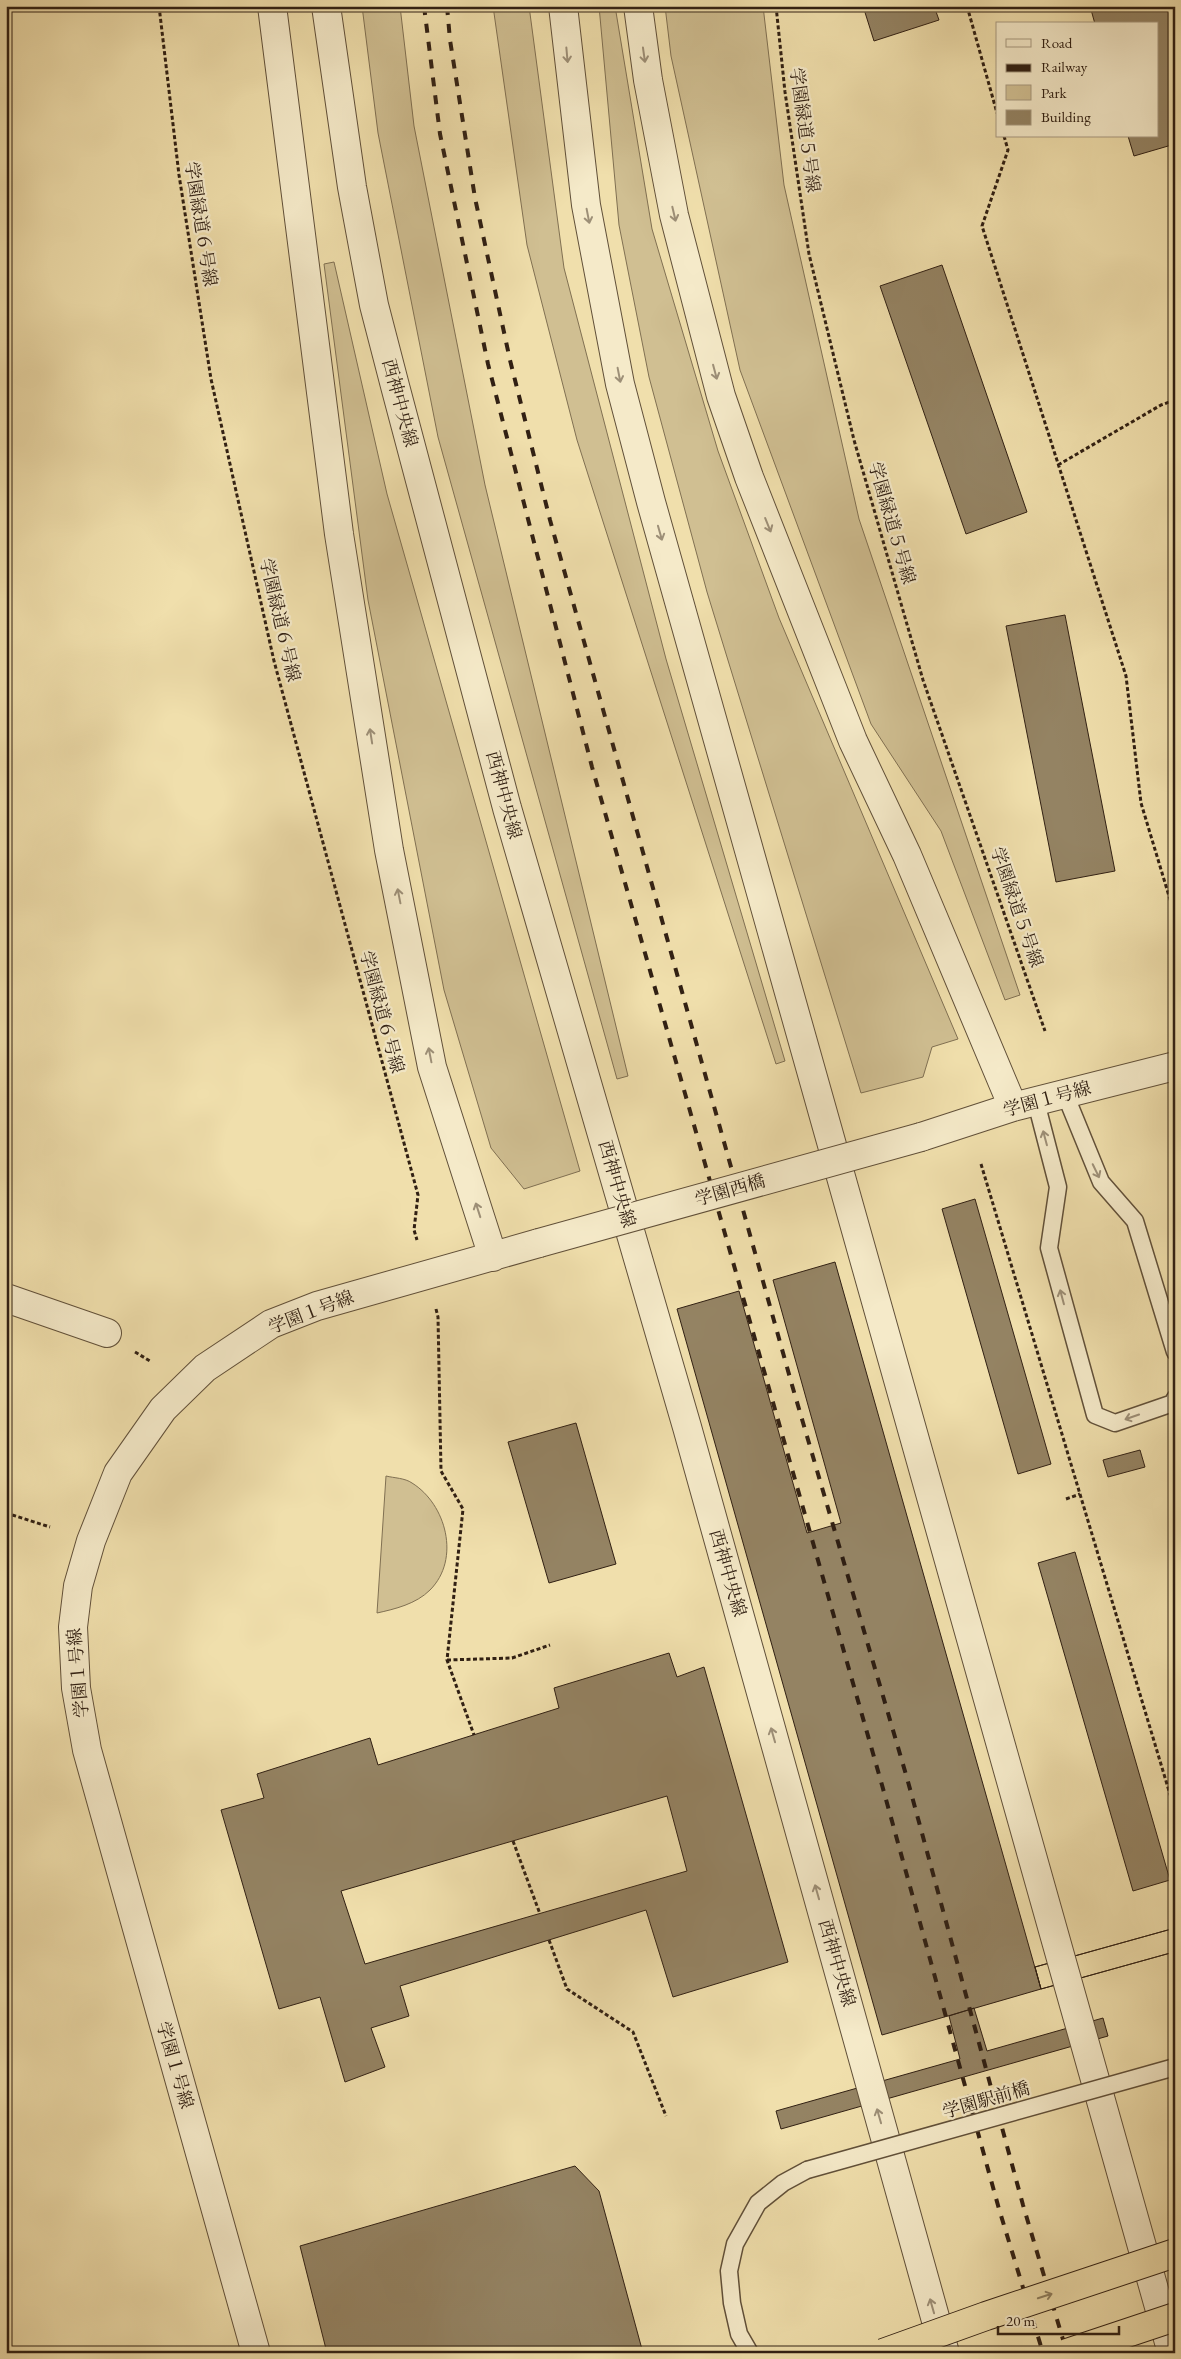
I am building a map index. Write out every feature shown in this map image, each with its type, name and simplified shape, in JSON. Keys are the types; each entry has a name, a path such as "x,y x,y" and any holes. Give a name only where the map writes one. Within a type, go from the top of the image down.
{"main road":[{"path":"884,2353 986,2316 1175,2253"},
{"path":"1067,2353 1175,2316"}],"street":[{"path":"272,6 339,534 390,850 432,1067 493,1257"},
{"name":"西神中央線","path":"326,6 354,197 374,305 395,386 507,808 687,1427 945,2353"},
{"path":"562,6 586,206 620,384 651,502 1172,2353"},
{"path":"638,6 648,80 674,215 721,396 746,468 853,741 1024,1104"},
{"name":"学園１号線","path":"920,1137 1024,1104 1175,1066"},
{"name":"学園西橋","path":"539,1244 920,1137"},
{"name":"学園１号線","path":"256,2353 87,1750 75,1679 73,1627 78,1586 91,1540 118,1473 163,1410 205,1368 271,1324 317,1306 539,1244"},
{"path":"6,1298 107,1333"}],"lane":[{"path":"1065,1094 1101,1182 1135,1221 1175,1352"},
{"path":"1024,1104 1058,1187 1049,1248 1095,1415 1115,1423 1173,1403 1175,1398"},
{"name":"学園駅前橋","path":"750,2353 739,2334 732,2303 729,2271 735,2244 758,2203 783,2183 807,2170 1175,2067"}],"path":[{"name":"学園緑道６号線","path":"159,6 179,175 211,379 274,661 418,1195 414,1230"},
{"name":"学園緑道５号線","path":"776,6 784,92 809,254 854,440 923,680 1045,1031"},
{"path":"967,6 996,109"},
{"path":"1005,138 1008,150 982,226 1126,676 1141,803 1175,916"},
{"path":"1058,465 1161,405 1175,400"},
{"path":"981,1164 1175,1810"},
{"path":"438,1317 441,1471 463,1510 447,1660 474,1735"},
{"path":"1066,1499 1080,1494"},
{"path":"6,1513 50,1527"},
{"path":"447,1660 512,1658 550,1645"},
{"path":"513,1841 540,1914"},
{"path":"549,1940 567,1989 634,2032 666,2116"}],"green space":[{"path":"362,6 400,6 414,126 485,485 628,1076 617,1079 438,437 378,133"},
{"path":"493,6 529,6 564,268 666,659 785,1061 776,1064 577,440 527,245"},
{"path":"599,6 615,6 652,229 718,451 779,618 958,1039 932,1047 923,1077 861,1093 707,592 649,377 619,225"},
{"path":"665,6 763,6 784,185 859,519 1020,995 1005,1000 941,831 871,724 740,370 671,56"},
{"path":"334,262 387,494 580,1171 524,1189 491,1148 444,990 368,600 324,264"},
{"path":"386,1476 409,1481 424,1492 434,1504 441,1518 447,1548 445,1563 440,1577 430,1590 412,1602 398,1608 377,1613"}],"building":[{"path":"863,6 934,6 939,20 874,41"},
{"path":"1090,6 1168,6 1175,29 1175,144 1134,156 1129,138 1158,138 1158,22 1094,22"},
{"path":"942,265 1027,512 966,534 880,286"},
{"path":"1065,615 1115,871 1056,882 1006,626"},
{"path":"975,1199 1051,1464 1018,1474 942,1209"},
{"path":"835,1262 1041,1989 882,2035 677,1309 739,1291 807,1533 841,1523 773,1280"},
{"path":"576,1423 616,1564 549,1583 508,1442"},
{"path":"1140,1450 1145,1467 1108,1477 1103,1460"},
{"path":"1075,1552 1170,1880 1133,1891 1038,1563"},
{"path":"669,1653 677,1677 704,1667 788,1962 673,1997 646,1910 400,1986 409,2016 371,2028 385,2067 345,2082 320,1997 279,2009 221,1810 264,1798 257,1774 370,1738 378,1765 559,1708 554,1688","holes":["667,1796 687,1871 365,1964 341,1891"]},
{"path":"1175,1928 1175,1955 1174,1952 1041,1989 1035,1967"},
{"path":"1175,1928 1175,1955 1174,1952 1041,1989 1035,1967"},
{"path":"974,2008 987,2051 1103,2018 1108,2036 781,2129 776,2111 960,2059 949,2016"},
{"path":"575,2166 599,2191 643,2353 327,2353 300,2246"}],"railway":[{"path":"424,6 440,134 488,364 592,767 882,1785 999,2209 1043,2353"},
{"path":"447,6 450,40 475,198 510,360 550,520 792,1385 907,1778 1023,2205 1067,2353"}]}
